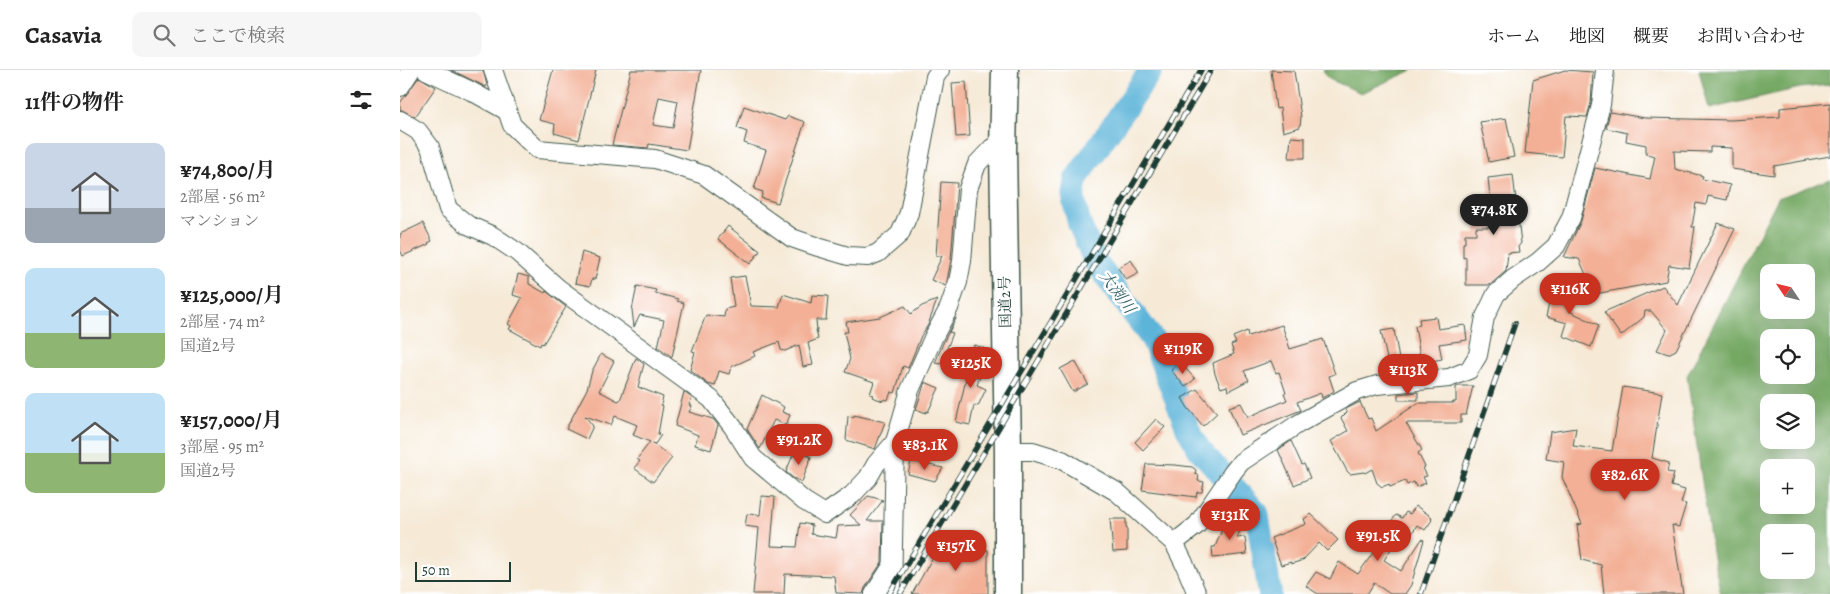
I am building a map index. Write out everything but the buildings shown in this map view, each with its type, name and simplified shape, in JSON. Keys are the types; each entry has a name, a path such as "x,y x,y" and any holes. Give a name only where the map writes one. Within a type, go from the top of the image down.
{"highway":[{"name":"国道2号","path":"1005,70 1002,149 1008,451 1008,594"}],"street":[{"path":"400,87 411,70"},
{"path":"426,70 471,91 507,111"},
{"path":"493,70 512,125 538,149 655,159 704,175 792,238 848,256 868,257 878,253 900,234 909,213 935,77 940,70"},
{"path":"1174,543 1197,525 1241,462 1298,424 1357,391 1377,385 1449,378 1469,370 1478,355 1485,317 1496,294 1556,246 1571,218 1601,105 1605,70"},
{"path":"400,120 418,131 430,147 448,209 468,225 493,236 517,252 558,288 712,399 734,427 753,458 804,501 825,514 852,495 868,478 876,464 894,442"},
{"path":"892,594 894,442 910,390 958,282 962,261 968,189 977,164 992,148 1002,149"},
{"path":"1008,451 1033,451 1062,460 1117,492 1174,543 1191,590"},
{"path":"874,594 892,566"}],"green space":[{"path":"1323,70 1413,70 1361,93 1329,79"},
{"path":"1699,70 1830,70 1830,85 1800,88 1709,109"},
{"path":"1830,179 1830,594 1721,594 1713,558 1687,376 1778,198"}],"waterway":[{"name":"大渕川","path":"1151,70 1076,179 1073,196 1079,223 1095,261 1153,340 1188,429 1199,449 1257,513 1270,594"}],"railway":[{"path":"889,594 1201,70"},
{"path":"900,594 1211,70"},
{"path":"1421,594 1515,323"}]}
